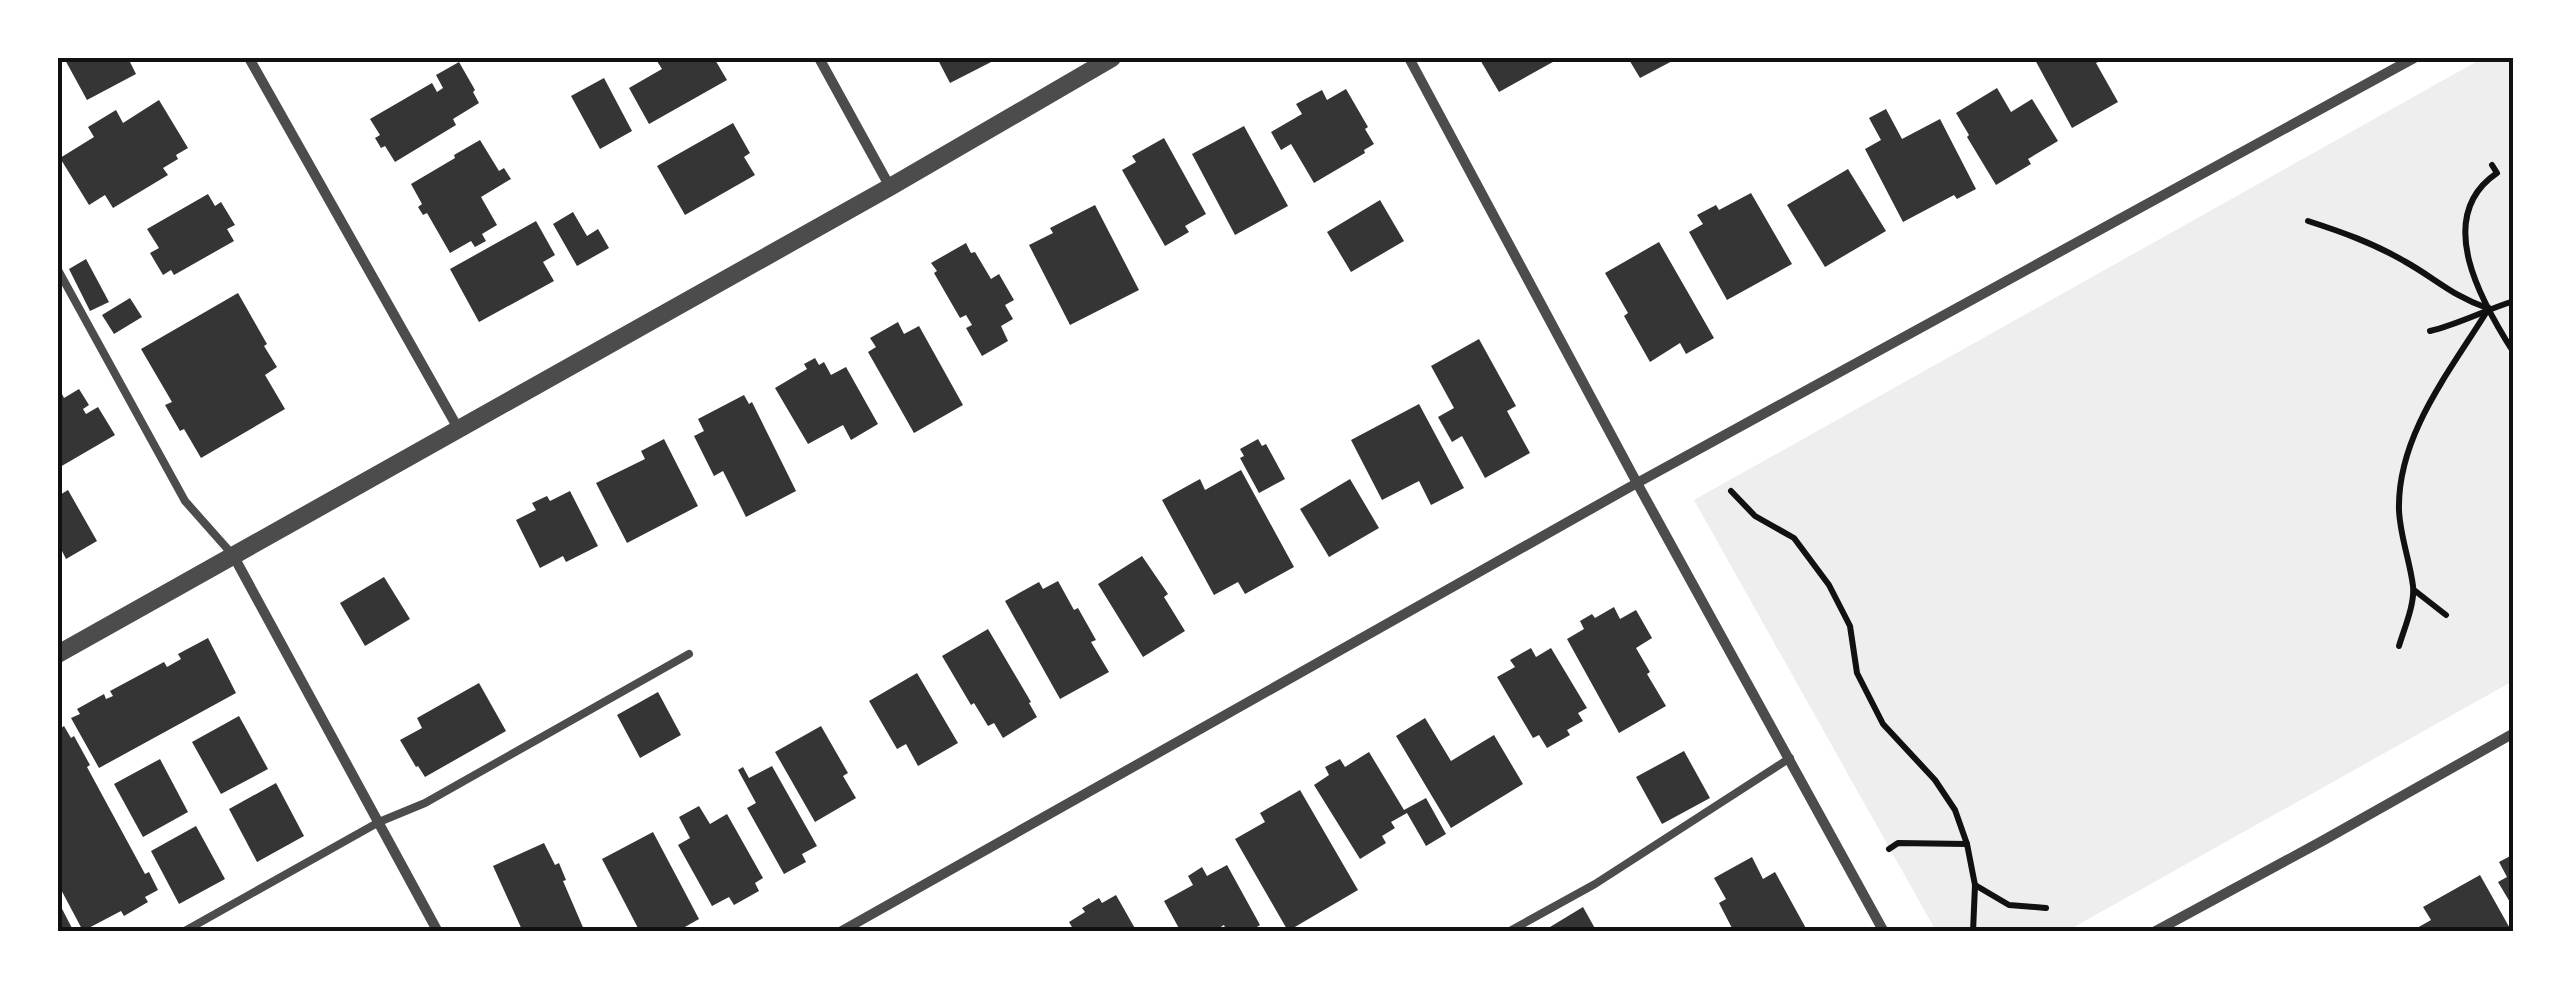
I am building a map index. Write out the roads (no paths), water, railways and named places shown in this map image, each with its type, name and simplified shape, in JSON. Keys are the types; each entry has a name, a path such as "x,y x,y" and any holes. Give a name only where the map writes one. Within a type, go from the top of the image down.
{"street":[{"path":"248,58 459,430"},
{"path":"818,58 890,187"},
{"path":"58,654 890,187 1112,58"},
{"path":"1409,58 1884,932"},
{"path":"840,932 1637,482 2414,58"},
{"path":"232,554 438,932"},
{"path":"2154,932 2514,734"}],"lane":[{"path":"58,270 184,501 232,554"},
{"path":"183,932 380,822 425,804 689,654"},
{"path":"1508,932 1595,884 1790,758"}]}
